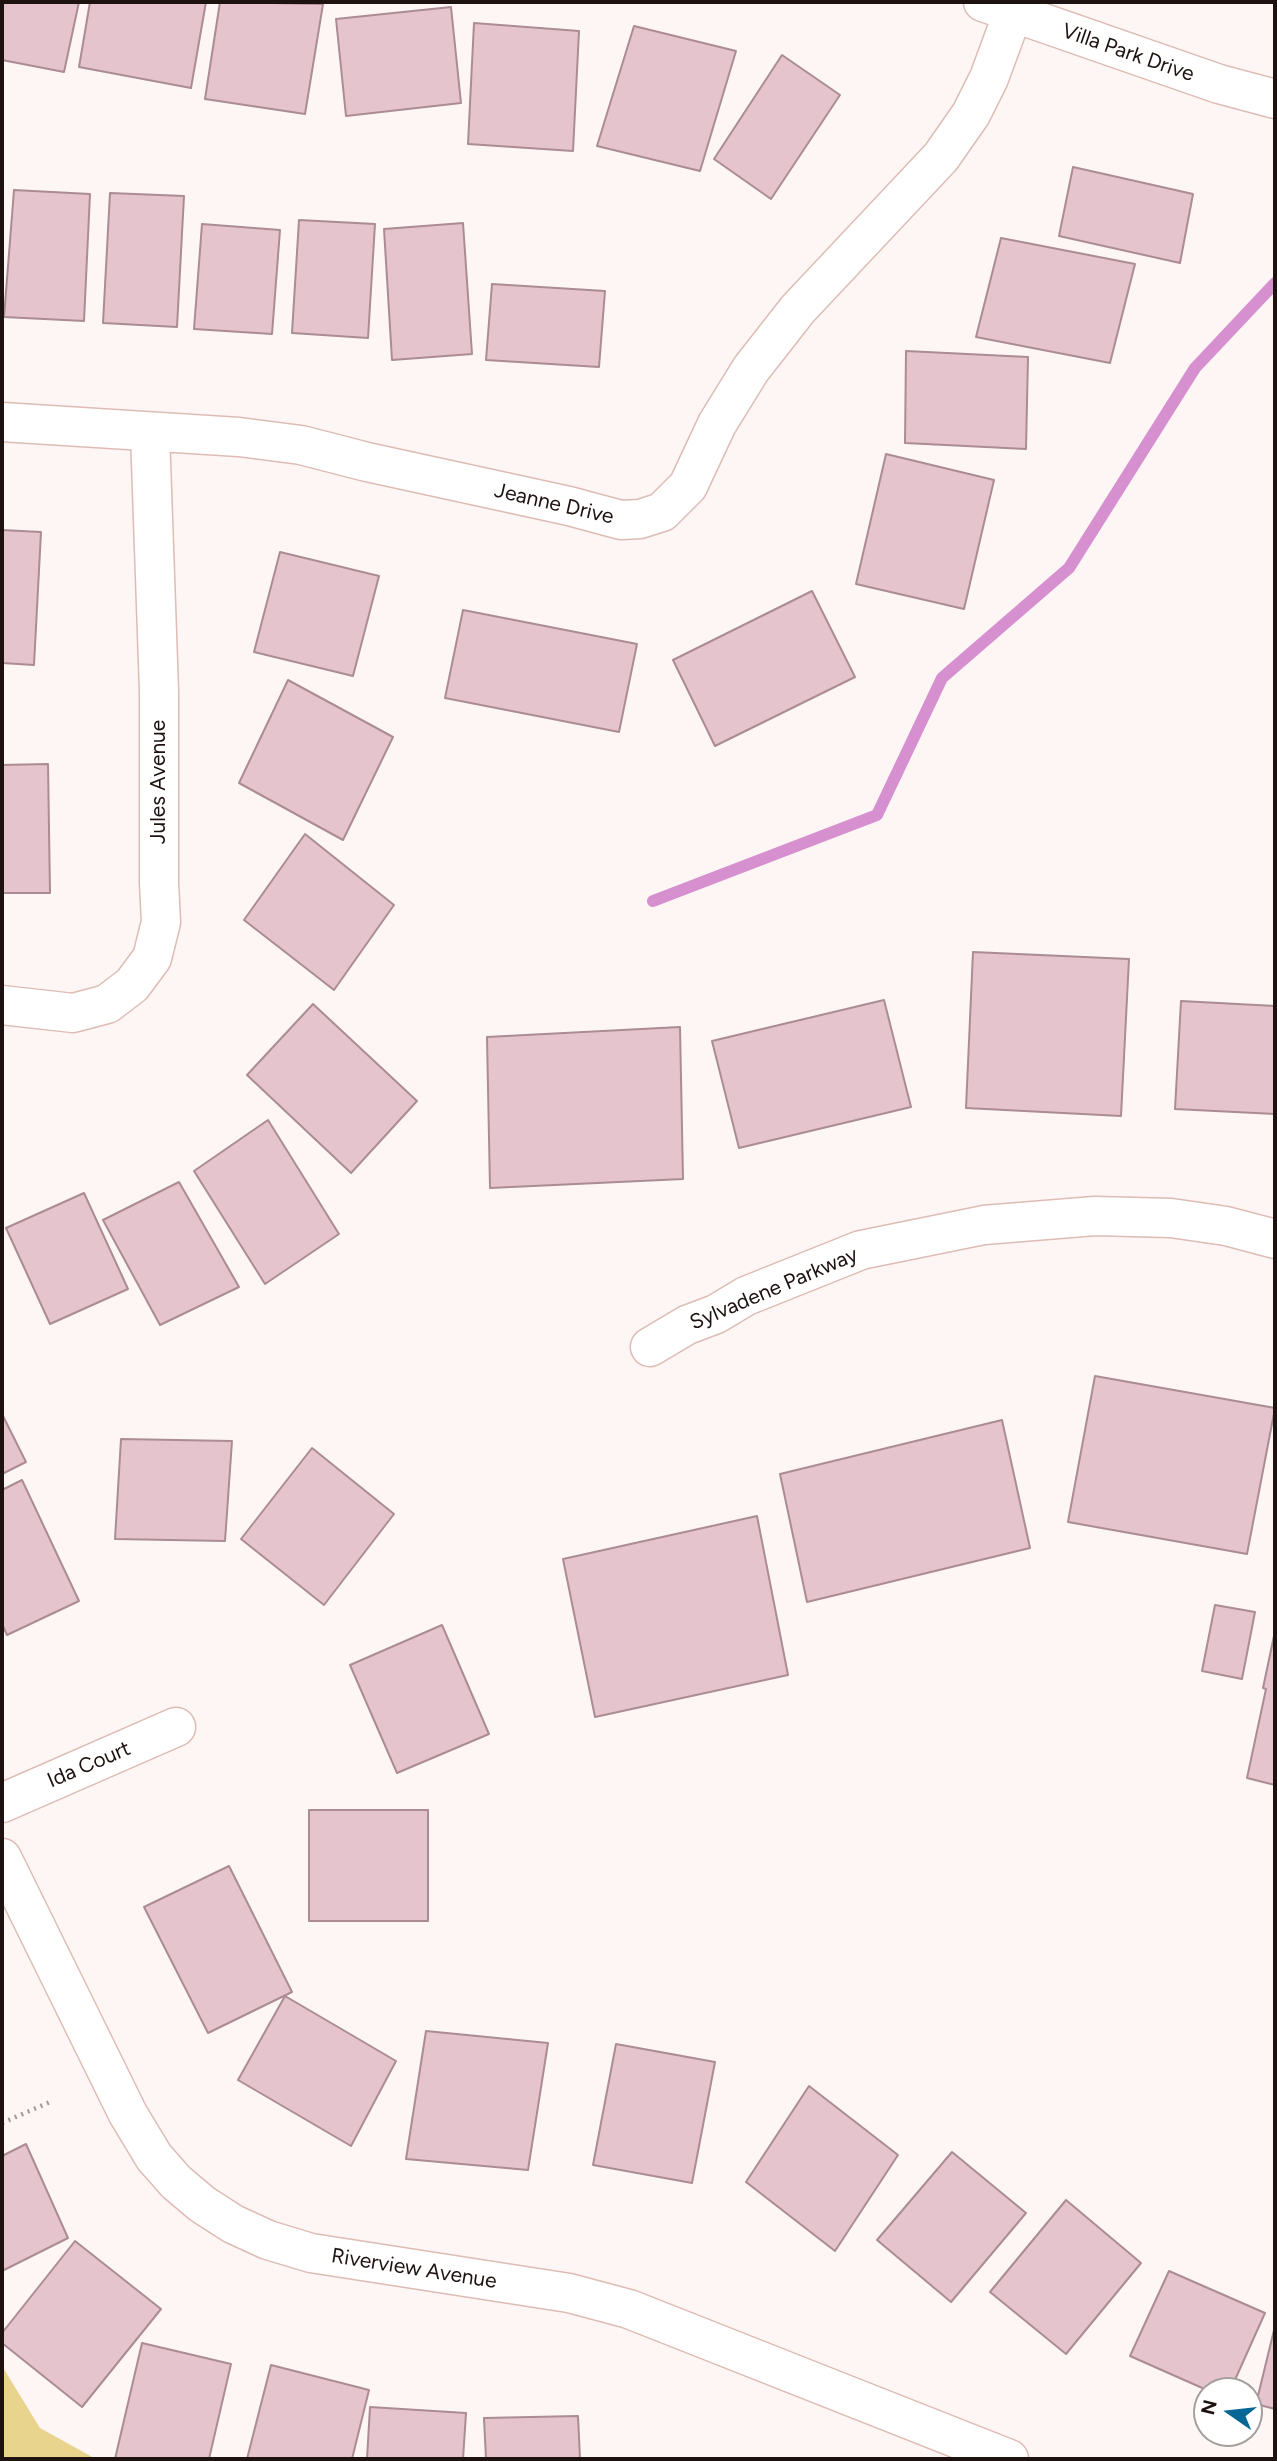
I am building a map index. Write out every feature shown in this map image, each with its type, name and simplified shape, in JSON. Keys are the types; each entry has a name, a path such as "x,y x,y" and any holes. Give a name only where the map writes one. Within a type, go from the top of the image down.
{"street":[{"name":"Villa Park Drive","path":"1004,5 1219,84 1275,99"},
{"name":"Jeanne Drive","path":"2,422 239,437 301,445 621,520 640,519 662,512 688,486 717,424 751,369 798,309 941,157 971,114 989,78 1004,5"},
{"name":"Jules Avenue","path":"2,1005 73,1013 107,1004 132,985 152,958 161,922 159,691 150,433"},
{"name":"Sylvadene Parkway","path":"650,1347 746,1296 861,1250 984,1225 1095,1216 1171,1218 1226,1226 1275,1239"},
{"name":"Ida Court","path":"2,1803 176,1727"},
{"name":"Riverview Avenue","path":"2,1858 128,2114 154,2157 176,2182 202,2204 233,2224 268,2240 311,2253 569,2293 629,2309 1009,2459"}],"path":[{"path":"2,2123 50,2102"}],"shaded area":[{"path":"2,2366 40,2428 96,2459 2,2459"}],"building":[{"path":"2,2 79,2 64,72 2,60"},
{"path":"90,2 206,2 191,88 79,67"},
{"path":"220,2 323,4 305,114 205,99"},
{"path":"451,7 461,103 346,116 336,19"},
{"path":"474,23 579,31 573,151 468,144"},
{"path":"634,26 736,51 700,171 597,146"},
{"path":"782,55 840,95 771,199 714,159"},
{"path":"1073,167 1193,194 1180,263 1059,236"},
{"path":"14,190 90,194 84,321 4,317"},
{"path":"110,193 184,196 177,327 103,323"},
{"path":"299,220 375,224 368,338 292,333"},
{"path":"463,223 472,354 392,360 384,229"},
{"path":"202,224 280,230 272,334 194,329"},
{"path":"1001,238 1135,264 1110,363 976,337"},
{"path":"492,284 605,291 599,367 486,360"},
{"path":"906,351 1028,357 1026,449 905,443"},
{"path":"886,454 994,480 964,609 856,584"},
{"path":"2,530 41,532 34,665 2,663"},
{"path":"280,552 379,576 353,676 254,652"},
{"path":"812,591 855,677 715,746 673,660"},
{"path":"463,610 637,644 619,732 445,698"},
{"path":"288,680 393,737 343,840 239,783"},
{"path":"48,764 50,893 2,893 2,765"},
{"path":"305,834 394,905 334,990 244,920"},
{"path":"973,952 1129,959 1121,1116 966,1108"},
{"path":"884,1000 911,1107 739,1148 712,1041"},
{"path":"1181,1001 1275,1006 1275,1114 1175,1109"},
{"path":"313,1004 417,1101 351,1173 247,1075"},
{"path":"680,1027 683,1179 490,1188 487,1037"},
{"path":"268,1120 339,1234 265,1284 194,1171"},
{"path":"179,1182 239,1287 160,1325 103,1220"},
{"path":"84,1193 128,1289 50,1324 6,1228"},
{"path":"1095,1376 1275,1408 1247,1554 1068,1522"},
{"path":"2,1414 26,1462 2,1474"},
{"path":"1002,1420 1030,1548 807,1602 780,1474"},
{"path":"121,1439 232,1441 225,1541 115,1539"},
{"path":"312,1448 394,1514 324,1605 241,1539"},
{"path":"22,1480 79,1601 7,1635 2,1624 2,1490"},
{"path":"757,1516 788,1675 595,1717 563,1559"},
{"path":"1215,1605 1255,1612 1242,1679 1202,1671"},
{"path":"442,1625 489,1734 397,1773 350,1665"},
{"path":"1275,1631 1275,1785 1247,1778"},
{"path":"309,1810 428,1810 428,1921 309,1921"},
{"path":"229,1866 292,1992 208,2033 144,1907"},
{"path":"285,1996 396,2061 351,2146 238,2080"},
{"path":"426,2031 548,2043 528,2170 406,2159"},
{"path":"616,2044 715,2062 692,2183 593,2165"},
{"path":"809,2086 898,2155 835,2251 746,2182"},
{"path":"26,2144 68,2238 2,2271 2,2156"},
{"path":"952,2152 1026,2213 951,2302 877,2240"},
{"path":"1066,2200 1141,2263 1066,2354 990,2292"},
{"path":"75,2241 161,2309 82,2407 2,2343 2,2333"},
{"path":"1169,2271 1265,2313 1236,2377 1193,2377 1193,2384 1130,2356"},
{"path":"1275,2326 1275,2409 1263,2406 1263,2377"},
{"path":"142,2343 231,2364 209,2459 115,2459"},
{"path":"271,2365 369,2390 352,2459 247,2459"},
{"path":"370,2407 466,2413 463,2459 367,2459"},
{"path":"578,2416 580,2459 486,2459 484,2418"}],"waterway":[{"path":"653,901 877,815 942,678 1069,568 1195,368 1275,283"}]}
